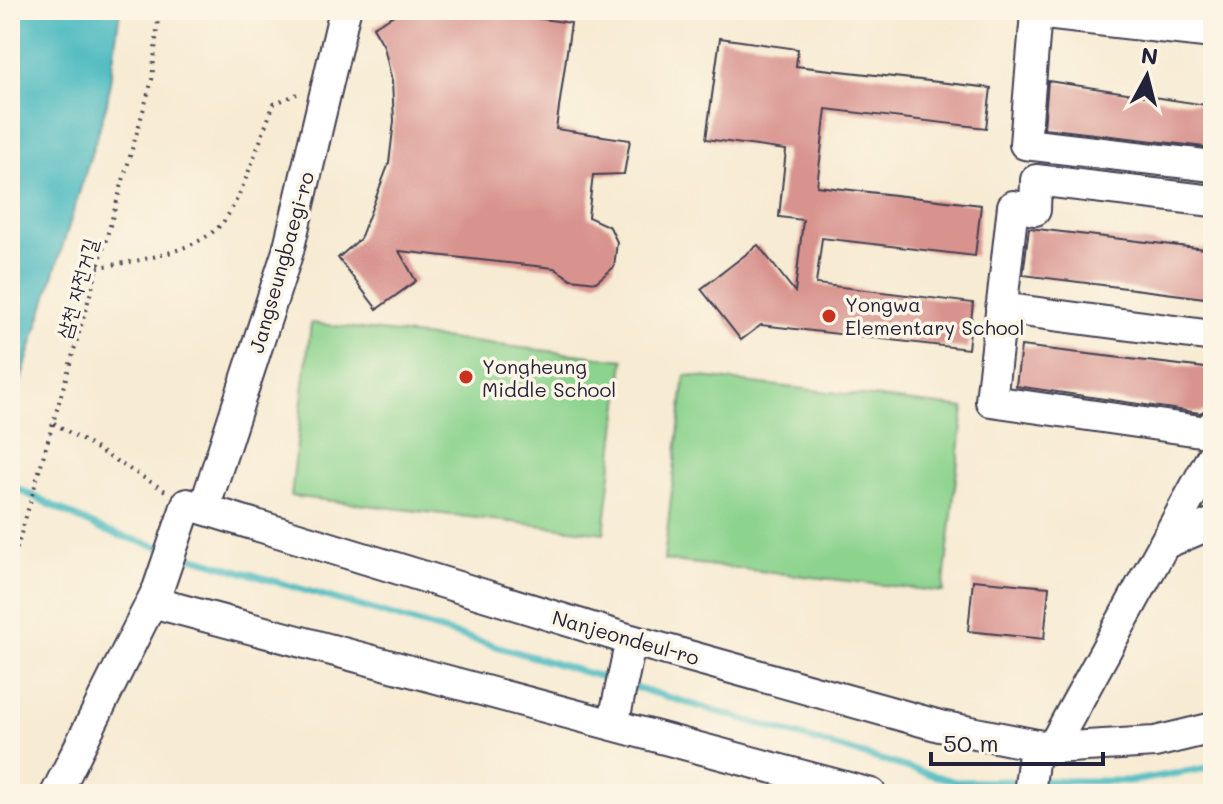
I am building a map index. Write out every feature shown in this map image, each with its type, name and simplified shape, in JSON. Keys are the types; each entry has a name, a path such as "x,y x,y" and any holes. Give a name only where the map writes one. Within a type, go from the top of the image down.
{"street":[{"name":"Jangseungbaegi-ro","path":"56,794 196,507 288,251 345,10"},
{"path":"1213,33 1037,12 1025,144 1213,166"},
{"path":"1213,201 1036,180 1035,210 1013,206 991,401 1207,432 1213,425"},
{"path":"1001,308 1213,336"},
{"path":"1037,764 1166,543 1213,455"},
{"name":"Nanjeondeul-ro","path":"196,507 631,640 940,726 1037,764 1213,728"},
{"path":"1166,543 1213,523"},
{"path":"155,596 871,794"},
{"path":"613,725 631,640"}],"path":[{"name":"삼천 자전거길","path":"10,572 152,80 159,10"},
{"path":"98,267 140,261 178,249 222,224 274,104 330,79"},
{"path":"54,423 196,507"}],"green space":[{"path":"311,323 624,360 604,533 291,496"},
{"path":"685,375 964,408 943,592 664,560"}],"water":[{"path":"10,10 120,10 107,103 10,415"}],"building":[{"path":"403,10 479,10 571,23 556,129 630,140 624,174 593,175 588,217 610,227 617,242 614,267 596,282 571,279 554,268 399,251 416,281 377,309 338,258 360,239 389,163 394,121 392,82 384,46 373,27"},
{"path":"720,38 798,49 796,66 991,88 986,128 826,109 817,186 981,205 975,256 822,238 816,284 973,303 968,349 761,325 741,340 701,289 758,245 795,292 803,220 779,217 786,150 706,139"},
{"path":"1048,81 1213,106 1213,148 1044,128"},
{"path":"1029,228 1213,250 1213,299 1023,275"},
{"path":"1021,346 1213,369 1210,408 1200,413 1016,386"},
{"path":"973,580 1049,587 1044,639 968,631"}],"waterway":[{"path":"10,485 105,531 166,549"},
{"path":"178,553 615,681"},
{"path":"630,686 956,782 1024,781"},
{"path":"1037,781 1133,781 1213,767"}],"place":[{"name":"Yongwa Elementary School","path":"829,316"},
{"name":"Yongheung Middle School","path":"466,377"}]}
